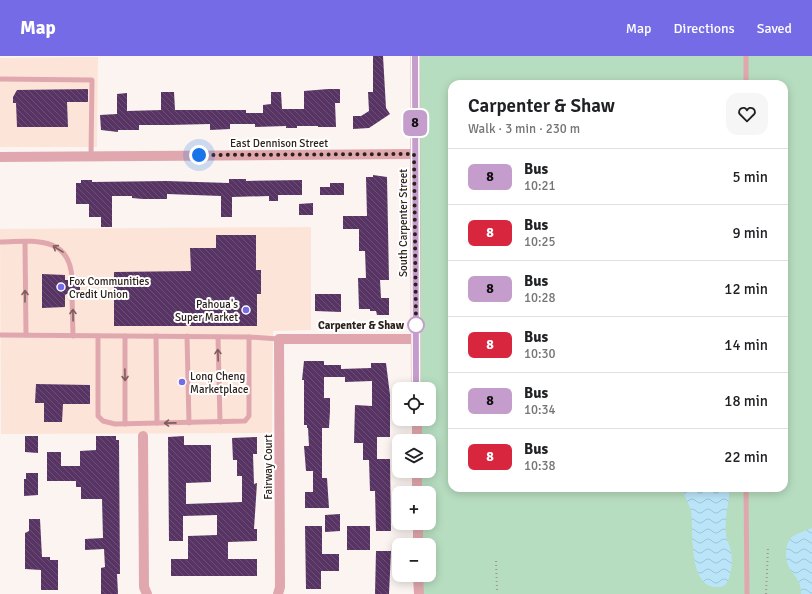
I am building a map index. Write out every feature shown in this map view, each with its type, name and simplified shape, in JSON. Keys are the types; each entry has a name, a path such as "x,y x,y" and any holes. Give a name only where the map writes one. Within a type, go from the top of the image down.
{"street":[{"name":"South Carpenter Street","path":"415,56 414,154 416,382"},
{"name":"East Dennison Street","path":"0,157 414,154"},
{"path":"279,339 416,339"},
{"name":"Fairway Court","path":"278,594 280,587 279,339"},
{"path":"143,436 144,587 147,594"},
{"path":"418,582 419,594"}],"lane":[{"path":"746,56 746,80"},
{"path":"0,79 92,80 91,156"},
{"path":"0,242 48,242 64,252 72,270 72,280"},
{"path":"25,242 26,336"},
{"path":"72,295 73,336"},
{"path":"0,335 187,336 279,339"},
{"path":"98,336 98,416 103,421 116,424 188,423 245,420 249,416 249,337"},
{"path":"125,336 125,424"},
{"path":"156,336 157,423"},
{"path":"187,336 188,423"},
{"path":"218,337 220,422"},
{"path":"142,424 143,436"},
{"path":"746,492 747,594"}],"path":[{"path":"766,594 768,548"},
{"path":"496,561 498,590"}],"shaded area":[{"path":"98,57 97,147 0,147 0,58"},
{"name":"Long Cheng Marketplace","path":"311,227 311,330 273,331 272,433 1,434 0,229"}],"green space":[{"path":"414,56 812,56 812,594 419,594 418,582 436,582 436,538 418,538 418,530 436,530 436,486 417,486 417,478 436,478 436,434 417,434 417,426 436,426 436,382 416,382"}],"water":[{"path":"729,492 726,517 726,538 730,546 732,563 731,571 725,585 718,587 708,585 701,578 694,556 691,511 684,493"},
{"path":"812,528 812,594 801,594 797,578 788,566 786,553 789,540 792,537"}],"building":[{"path":"373,56 383,56 386,108 390,114 369,128 353,129 353,116 361,116 369,111 368,92 373,92"},
{"path":"88,89 88,102 67,102 68,127 17,127 16,103 13,103 13,97 17,90"},
{"path":"340,89 340,103 335,103 336,127 297,126 297,128 286,128 286,126 255,127 255,124 230,124 230,129 210,130 210,124 139,125 139,130 118,130 118,132 101,130 100,115 117,114 117,94 127,93 127,111 161,110 161,92 174,92 175,110 246,110 246,113 263,113 263,105 271,104 271,92 281,92 282,109 304,109 304,91"},
{"path":"373,175 387,177 389,280 380,280 381,298 389,298 389,315 377,315 376,311 370,311 370,309 359,309 358,278 366,278 365,251 359,251 359,229 343,229 343,216 367,216 366,177 373,177"},
{"path":"229,179 246,179 246,181 302,180 302,195 278,195 278,201 269,201 269,196 232,197 232,217 221,217 221,196 167,194 167,199 143,199 132,198 132,196 112,196 112,227 101,227 101,217 89,217 89,204 76,204 76,183 81,183 81,180 92,180 92,182 166,181 229,183"},
{"path":"330,183 344,183 344,195 320,195 320,187 330,187"},
{"path":"313,203 313,215 299,215 299,204"},
{"path":"216,235 256,235 256,270 261,270 261,294 257,294 257,326 114,326 114,272 191,271 190,248 216,248"},
{"name":"Fox Communities Credit Union","path":"42,274 65,275 65,280 68,280 71,284 75,283 76,279 80,279 80,295 76,295 72,291 65,295 65,307 42,308"},
{"path":"315,294 341,294 341,312 315,311"},
{"path":"304,361 324,361 324,365 341,365 341,369 371,368 371,363 386,363 390,395 390,437 377,437 377,459 390,459 391,531 376,531 375,491 370,491 369,460 363,460 363,443 354,443 355,405 372,406 372,381 345,382 345,377 324,377 324,398 330,398 330,411 329,428 322,428 322,478 327,478 329,508 305,508 305,492 313,492 313,471 306,471 304,446 309,446 308,428 307,425 304,425 304,380 302,380"},
{"path":"36,384 90,385 90,404 63,404 62,422 44,422 44,403 35,403"},
{"path":"25,436 38,436 38,453 25,452"},
{"path":"96,436 116,436 116,440 119,440 120,574 117,574 118,594 101,594 101,568 105,567 104,549 85,550 85,539 103,538 102,499 81,499 81,487 76,487 76,481 47,481 47,452 61,452 61,466 80,466 80,451 96,450"},
{"path":"184,436 184,445 211,445 211,482 186,483 186,504 242,502 242,476 237,476 237,460 233,460 232,438 257,437 257,454 253,454 254,484 257,483 254,529 257,529 257,541 228,542 228,559 257,559 257,576 171,576 171,559 188,559 188,536 217,535 217,515 183,516 183,541 169,541 168,437"},
{"path":"26,473 38,473 38,495 24,496 24,479 26,479"},
{"path":"340,514 340,531 325,532 325,515"},
{"path":"29,519 40,519 42,557 50,557 50,560 58,560 58,590 41,590 41,570 25,569 25,533 29,531"},
{"path":"305,526 322,526 322,554 339,554 339,571 321,571 321,589 306,589"},
{"path":"347,526 370,526 370,550 347,550"},
{"path":"376,551 391,551 389,594 375,594"}],"bus line":[{"name":"8","path":"415,56 414,154 416,382"}],"place":[{"name":"Fox Communities Credit Union","path":"61,287"},
{"name":"Pahoua's Super Market","path":"246,310"},
{"name":"Carpenter & Shaw","path":"416,325"},
{"name":"Long Cheng Marketplace","path":"182,382"}],"route":[{"path":"199,155 414,154 416,325"}]}
